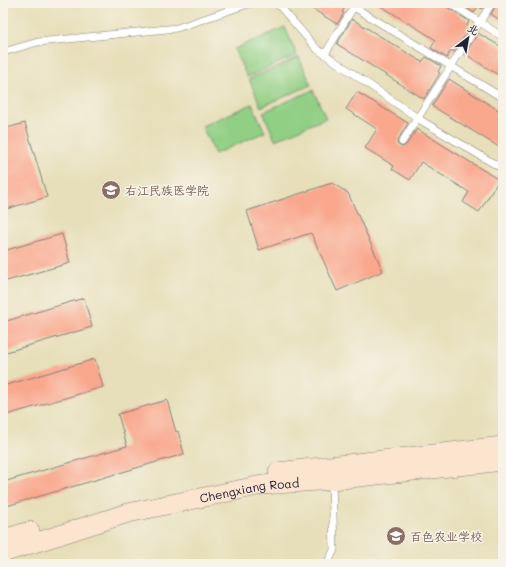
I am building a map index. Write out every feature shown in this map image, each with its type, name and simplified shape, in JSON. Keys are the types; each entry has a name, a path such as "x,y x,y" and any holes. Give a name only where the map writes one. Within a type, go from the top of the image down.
{"main road":[{"name":"Chengxiang Road","path":"3,553 128,513 262,484 503,446"},
{"name":"Chengxiang Road","path":"3,539 126,502 260,474 328,473 503,461"}],"lane":[{"path":"3,52 38,42 177,28 251,3"},
{"path":"277,3 317,49 418,118 503,169"},
{"path":"450,3 503,37"},
{"path":"402,142 492,3"},
{"path":"325,54 355,5 503,98"},
{"path":"327,564 334,550 328,473"}],"green space":[{"path":"285,27 297,55 247,77 234,49"},
{"path":"299,57 311,85 261,107 249,79"},
{"path":"313,90 326,118 275,140 263,112"},
{"path":"252,104 265,132 215,154 202,126"}],"building":[{"path":"303,3 348,3 337,24"},
{"path":"376,3 445,3 447,7 469,21 467,26 470,28 454,52 451,50 447,58 431,48 436,40"},
{"path":"459,3 486,3 482,9 478,6 474,13"},
{"path":"497,3 503,3 503,22 491,14"},
{"path":"352,19 422,62 426,57 441,66 438,72 440,73 424,99 337,44"},
{"path":"478,33 503,48 503,78 465,54"},
{"path":"449,79 503,113 503,141 499,147 432,106"},
{"path":"357,92 408,123 398,140 397,144 400,146 402,147 406,145 417,129 499,180 479,212 463,202 469,192 421,162 410,180 392,169 394,166 365,148 377,129 346,109"},
{"path":"25,123 47,197 3,210 3,129"},
{"path":"332,183 348,193 383,271 337,291 311,233 259,250 247,211"},
{"path":"62,234 70,263 3,282 3,251"},
{"path":"84,298 92,327 3,353 3,322"},
{"path":"95,359 103,387 3,416 3,386"},
{"path":"167,400 184,454 3,507 3,482 127,446 118,414"}],"place":[{"name":"右江民族医学院","path":"111,190"},
{"name":"百色农业学校","path":"396,536"}]}
